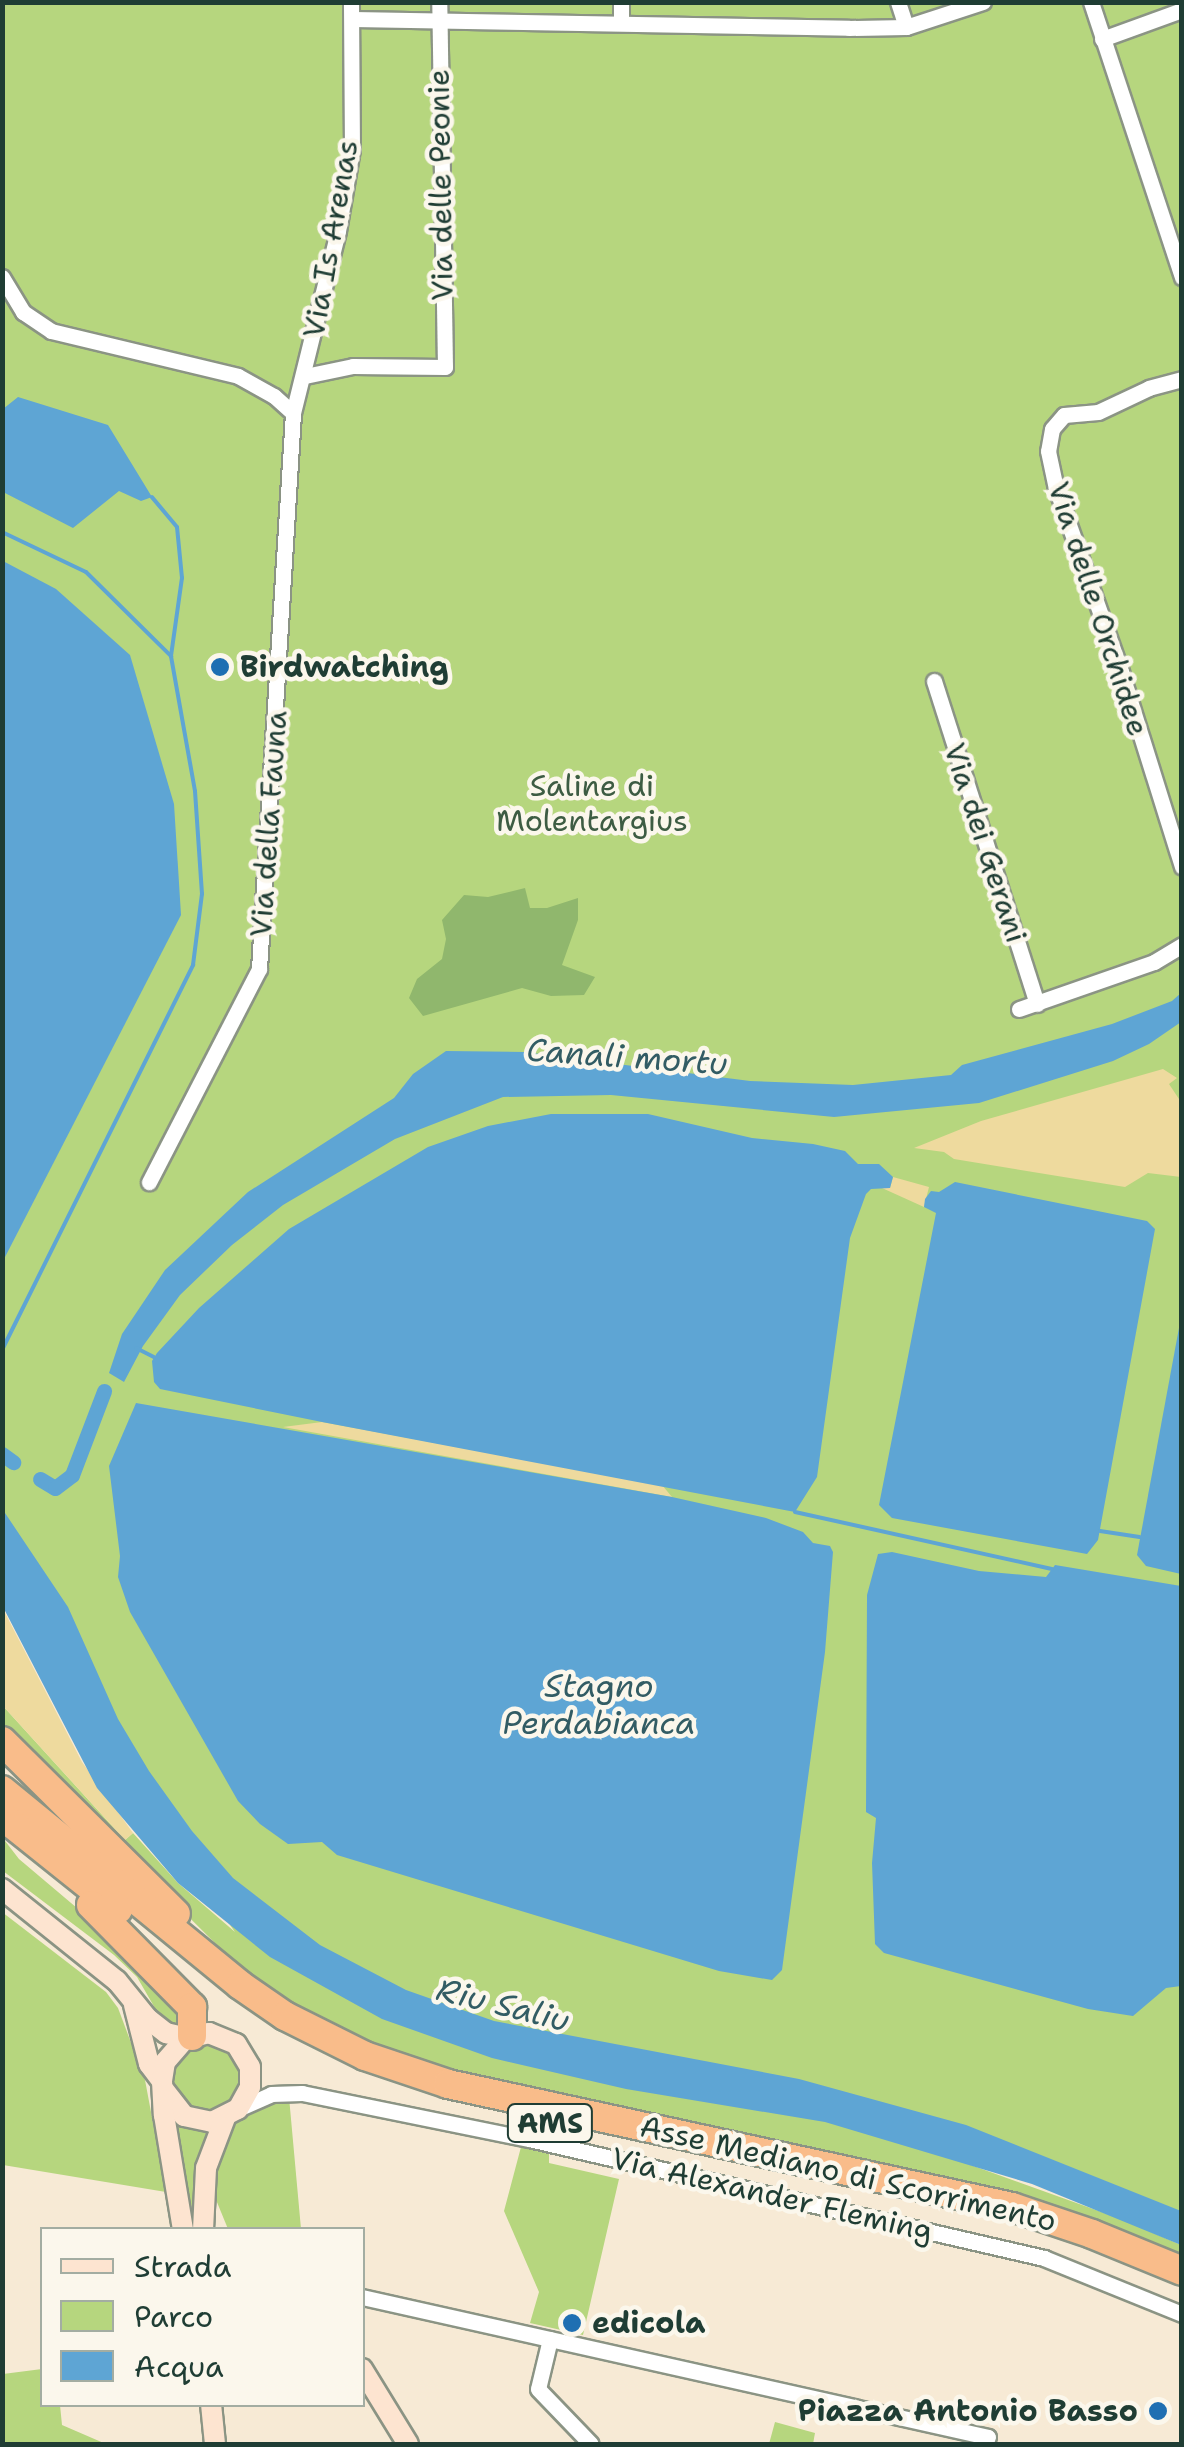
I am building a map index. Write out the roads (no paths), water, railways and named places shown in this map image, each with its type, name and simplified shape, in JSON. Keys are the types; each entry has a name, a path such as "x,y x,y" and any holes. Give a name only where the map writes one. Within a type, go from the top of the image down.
{"highway":[{"path":"2,1741 206,1943 207,1958"},
{"name":"Asse Mediano di Scorrimento","path":"2,1790 207,1958 286,2016 408,2073 996,2203 1092,2234 1182,2271"},
{"name":"Asse Mediano di Scorrimento","path":"2,1816 236,2005 288,2040 372,2078 456,2103 1000,2220 1182,2290"},
{"path":"82,1880 87,1902 192,2006 190,2037"}],"street":[{"name":"Via delle Peonie","path":"305,376 353,366 446,367 438,2"},
{"path":"621,2 621,23"},
{"path":"898,2 906,26"},
{"path":"352,10 438,22 906,26 983,2"},
{"path":"1091,2 1182,277"},
{"name":"Via Is Arenas","path":"293,414 305,376 352,149 352,10"},
{"path":"1102,38 1182,10"},
{"path":"2,277 23,312 52,331 238,376 274,396 293,414"},
{"name":"Via delle Orchidee","path":"1182,380 1150,388 1098,412 1064,415 1052,429 1048,451 1056,488 1104,619 1182,866"},
{"name":"Via della Fauna","path":"149,1182 259,969 293,414"},
{"name":"Via dei Gerani","path":"934,681 1037,1004"},
{"path":"1019,1009 1154,962 1182,944"},
{"path":"2,1890 90,1958 166,2033 225,2037 246,2058 250,2087 206,2168 203,2227"},
{"path":"134,2003 159,2078 183,2227"},
{"path":"164,2115 159,2078 170,2053 190,2037"},
{"path":"159,2078 184,2116 204,2122 232,2114"},
{"name":"Via Alexander Fleming","path":"232,2114 271,2094 302,2092 1044,2258 1182,2314"},
{"path":"206,2168 208,2195 219,2227"},
{"path":"365,2298 937,2426 986,2441"},
{"path":"550,2339 538,2389 590,2444"},
{"path":"365,2374 408,2444"},
{"path":"211,2407 215,2444"},
{"path":"937,2426 941,2444"}],"water":[{"path":"18,397 108,425 152,497 141,501 119,491 73,528 3,492 3,409"},
{"path":"3,561 56,589 130,655 174,804 181,915 3,1261"},
{"path":"1181,993 1181,1022 1149,1044 1113,1061 979,1103 834,1117 611,1095 503,1097 395,1139 283,1205 232,1245 180,1295 143,1346 124,1382 109,1373 122,1334 165,1270 248,1192 394,1098 413,1074 446,1051 524,1052 750,1081 853,1085 951,1075 962,1065 1112,1024 1172,1001"},
{"path":"551,1114 648,1114 752,1138 813,1144 845,1151 858,1164 879,1164 893,1177 890,1188 871,1189 866,1194 850,1238 817,1477 795,1512 322,1422 160,1389 154,1382 152,1361 157,1353 199,1308 289,1229 428,1147 488,1126"},
{"path":"955,1182 1147,1221 1155,1229 1098,1540 1087,1554 892,1518 879,1505 936,1213 924,1207 925,1199 931,1191 939,1192"},
{"path":"1181,1317 1181,1574 1146,1566 1137,1555"},
{"name":"Stagno Perdabianca","path":"136,1403 672,1497 766,1518 803,1532 813,1543 830,1546 833,1552 825,1652 782,1970 772,1980 719,1971 337,1855 322,1842 288,1844 260,1824 238,1801 130,1612 118,1577 120,1556 109,1466"},
{"path":"3,1510 68,1607 118,1719 192,1831 233,1878 320,1945 406,1990 494,2021 799,2079 966,2125 1181,2211 1181,2245 1032,2184 825,2122 626,2089 492,2058 382,2019 270,1957 178,1883 97,1788 3,1607"},
{"path":"892,1552 979,1571 1046,1577 1055,1565 1181,1586 1181,1986 1166,1988 1133,2016 1088,2009 884,1953 875,1944 872,1863 876,1818 866,1812 867,1595 878,1554"}],"waterway":[{"path":"2,1350 193,965 202,894 195,791 171,656 182,578 177,527 152,497"},
{"path":"2,532 86,572 171,656"},
{"path":"136,1348 154,1357"},
{"name":"Canali mortu","path":"40,1479 55,1488 72,1475 104,1391"},
{"name":"Canali mortu","path":"2,1454 13,1462"},
{"path":"795,1512 1052,1569"},
{"path":"1100,1531 1140,1537"}],"place":[{"name":"Birdwatching","path":"220,667"},
{"name":"edicola","path":"572,2323"},
{"name":"Piazza Antonio Basso","path":"1158,2411"}],"park label":[{"name":"Saline di Molentargius","path":"592,803"}],"water label":[{"name":"Riu Saliu","path":"503,2005"}]}
